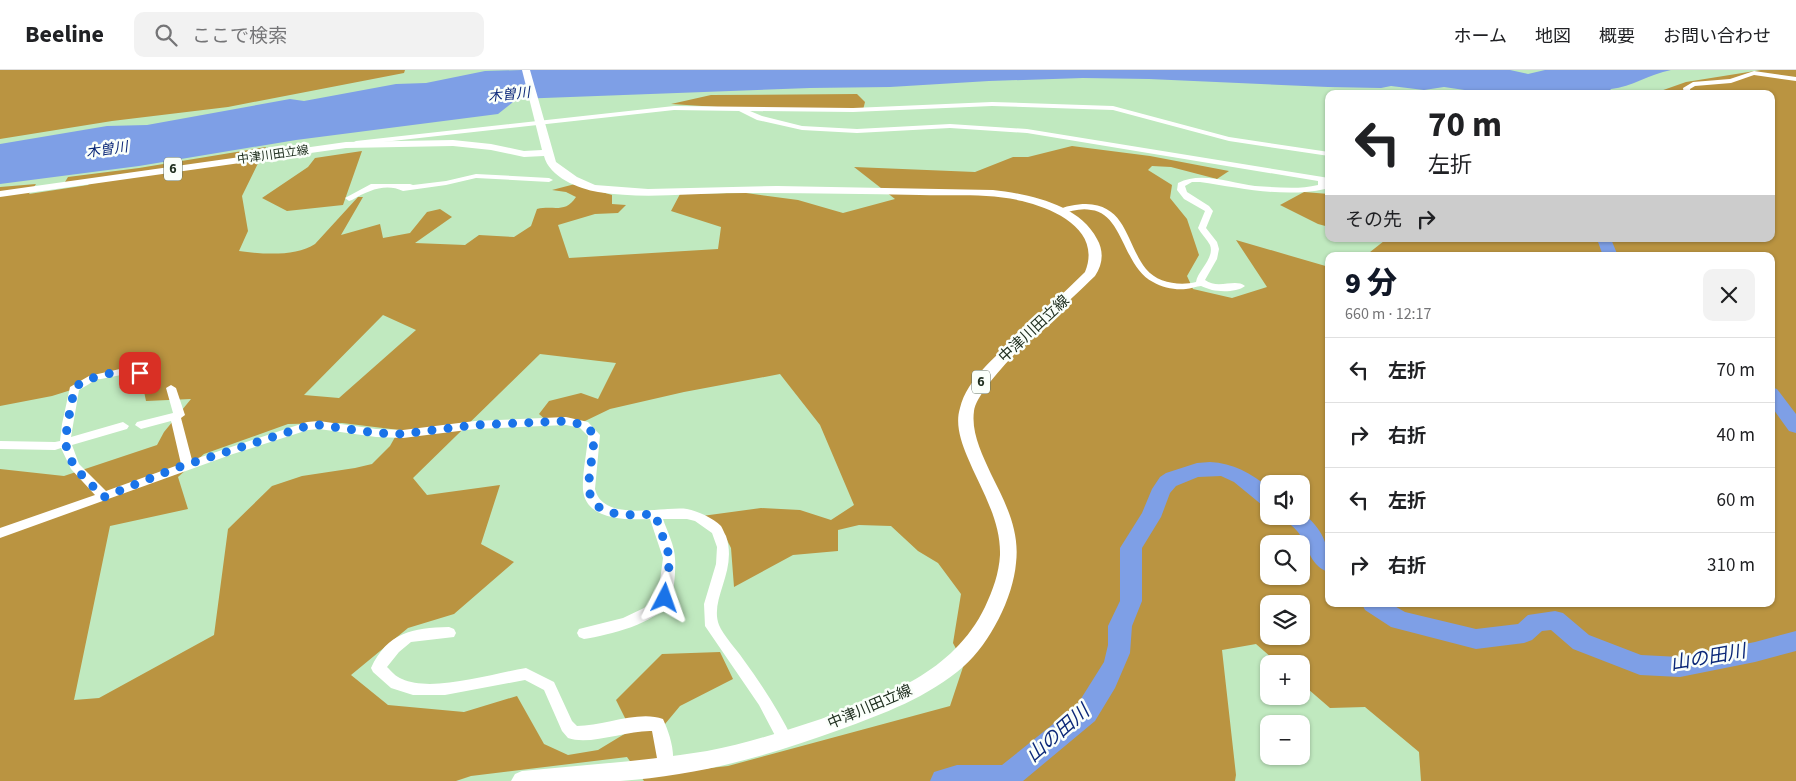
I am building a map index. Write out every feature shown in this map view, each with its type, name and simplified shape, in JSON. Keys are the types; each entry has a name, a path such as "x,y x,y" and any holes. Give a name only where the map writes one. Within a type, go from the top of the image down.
{"main road":[{"name":"中津川田立線","path":"522,781 708,760 785,740 874,709 915,689 948,668 975,642 992,613 1004,585 1008,558 1006,533 998,504 969,440 966,413 974,392 988,373 1091,273 1096,256 1092,240 1077,222 1061,211 1033,200 1013,196 968,193 759,189 636,193 598,189 575,182 554,175 526,70"},
{"name":"中津川田立線","path":"0,194 346,145 396,141 468,144 524,154 548,152"}],"street":[{"path":"1687,90 1686,88 1693,84 1731,81 1754,74 1796,79"},
{"path":"396,141 666,109 853,110 992,104 1113,108 1229,139 1325,153"},
{"path":"741,109 760,118 802,128 857,131 950,126 1027,131 1325,179"},
{"path":"403,189 480,176 554,175"},
{"path":"546,190 546,186 554,175"},
{"path":"1202,283 1201,279 1212,262 1215,251 1214,244 1202,228 1209,211 1203,204 1183,194 1180,190 1181,185 1190,180 1200,180 1246,187 1308,190 1322,187 1325,181"},
{"path":"349,198 364,189 378,185 417,187"},
{"path":"1061,211 1084,206 1104,209 1113,217 1142,271 1165,284 1182,288 1202,283 1212,288 1240,286"},
{"path":"104,497 78,470 70,458 66,444 74,389 80,383 133,369 140,373 141,390"},
{"path":"141,425 179,415 171,388"},
{"path":"175,416 187,465"},
{"path":"0,533 104,497 187,465 307,426 319,425 376,433 402,434 475,425 575,422 590,429 594,434 589,489 596,504 603,510 626,516 687,514 699,518 717,530 723,547 723,564 711,604 712,626 764,700 785,740"},
{"path":"0,445 55,446 124,426"},
{"path":"584,633 610,629 652,610 665,598 670,558 655,514"},
{"path":"449,633 407,636 399,640 378,668 398,685 424,689 453,688 526,674 548,686 567,726 573,733 590,734 614,727 644,722 658,724 663,741 666,764"}],"shaded area":[{"path":"0,70 405,70 404,73 228,107 112,121 0,139"},
{"path":"1761,70 1796,70 1796,781 1421,781 1419,752 1365,707 1330,708 1310,691 1310,655 1269,655 1256,644 1222,650 1236,775 1235,781 644,781 627,757 471,776 456,781 0,781 0,469 64,476 157,445 164,432 191,399 146,401 138,362 84,386 52,396 0,406 0,187 36,184 29,194 88,185 92,180 65,182 68,177 139,168 266,147 242,196 248,231 239,251 268,254 298,251 315,244 358,197 363,197 341,235 380,224 383,238 410,233 427,212 440,209 452,217 415,243 465,245 479,235 514,237 531,226 537,209 559,208 572,202 576,197 566,192 552,190 575,184 612,195 612,204 626,205 618,213 595,214 558,225 569,258 718,249 721,227 671,211 680,194 746,193 798,200 843,213 895,199 854,167 975,172 1013,157 1028,157 1072,146 1150,156 1229,171 1217,179 1171,167 1152,166 1148,170 1172,185 1170,198 1187,219 1199,255 1187,276 1193,289 1232,298 1267,287 1236,240 1325,266 1325,607 1775,607 1775,252 1370,252 1383,242 1775,242 1775,90 1663,90 1686,82","holes":["383,315 416,330 339,398 304,395","540,354 616,363 598,399 581,393 549,401 539,414 546,420 583,422 610,409 684,392 780,374 820,425 854,505 831,520 800,510 761,508 702,516 720,526 731,548 734,587 793,555 838,551 838,530 859,525 891,526 918,551 938,563 961,594 953,643 964,664 950,706 728,766 674,772 660,730 680,706 733,679 720,652 662,654 616,700 631,730 598,750 568,755 544,744 517,696 464,712 388,705 351,675 408,628 454,614 514,562 481,544 500,485 427,495 413,478","342,423 399,430 390,446 372,464 302,476 272,486 228,529 214,635 99,698 74,700 110,526 188,509 178,477 204,454 288,424"]},
{"path":"857,94 865,102 863,110 778,111 671,104 711,95"},
{"path":"362,151 343,205 287,211 262,198 308,167 315,158"},
{"path":"1304,192 1325,194 1325,226 1318,224 1280,205"}],"water":[{"name":"木曽川","path":"1510,70 1528,74 1545,70 1671,70 1610,90 1465,90 1444,87 1424,90 1391,86 1381,88 1328,87 1083,78 890,87 810,88 517,99 498,114 296,140 139,166 0,184 0,144 107,126 147,125 290,99 304,101 396,84 426,83 485,71"}],"waterway":[{"name":"山の田川","path":"1605,242 1608,252"},
{"name":"山の田川","path":"1775,398 1796,427"},
{"name":"山の田川","path":"943,781 957,777 992,779 1009,775 1086,713 1116,662 1120,645 1120,626 1131,601 1131,548 1151,517 1160,493 1167,482 1175,477 1197,470 1221,469 1241,477 1260,492"},
{"name":"山の田川","path":"1304,525 1325,561"},
{"name":"山の田川","path":"1378,607 1399,620 1476,639 1524,633 1536,622 1555,620 1581,642 1640,665 1680,667 1755,652 1796,641"}],"route":[{"path":"140,373 133,369 114,373 87,380 80,383 74,389 66,444 70,458 78,470 104,497 176,468 307,426 319,425 376,433 402,434 475,425 575,422 584,425 594,434 589,489 596,504 603,510 613,514 626,516 655,514 657,525 670,558 665,598"}]}
